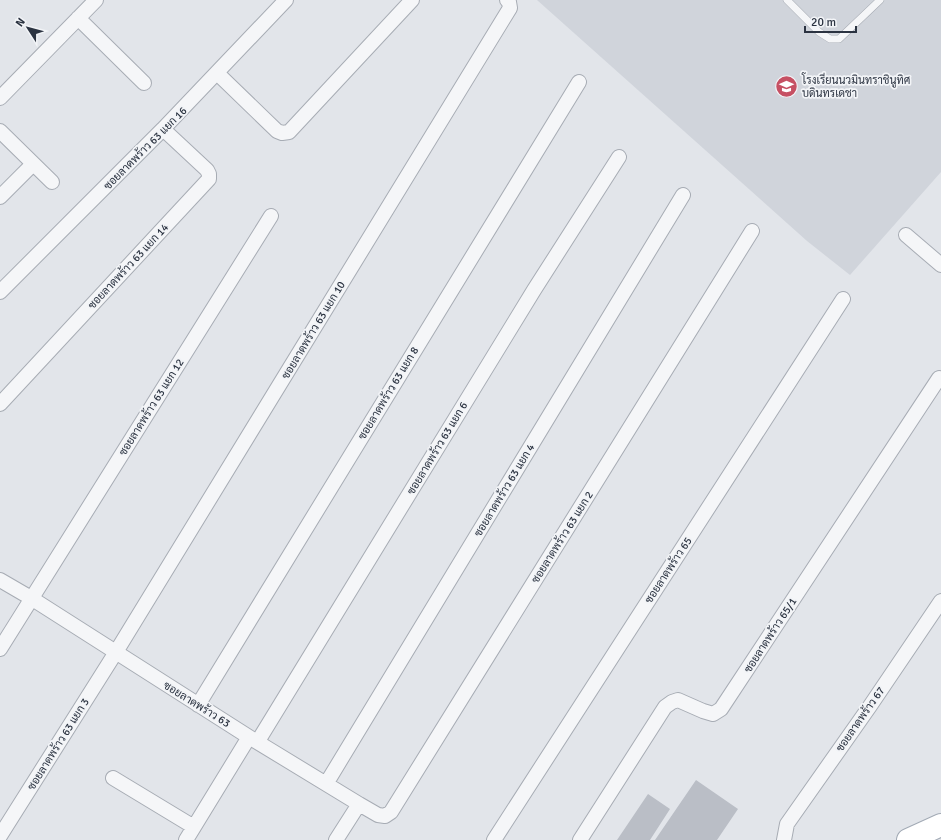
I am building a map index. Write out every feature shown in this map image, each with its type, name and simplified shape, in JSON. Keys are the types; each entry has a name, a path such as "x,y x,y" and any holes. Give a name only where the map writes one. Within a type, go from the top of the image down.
{"main road":[{"path":"908,840 941,825"}],"street":[{"path":"0,98 96,0"},
{"name":"ซอยลาดพร้าว 63 แยก 16","path":"0,292 164,130 286,0"},
{"path":"217,73 277,131 282,133 289,132 412,0"},
{"name":"ซอยลาดพร้าว 63 แยก 10","path":"116,652 508,4"},
{"path":"78,18 144,83"},
{"name":"ซอยลาดพร้าว 63 แยก 8","path":"198,705 579,82"},
{"name":"ซอยลาดพร้าว 63 แยก 14","path":"0,404 209,179 207,170 164,130"},
{"path":"0,131 52,182"},
{"name":"ซอยลาดพร้าว 63 แยก 6","path":"186,840 253,739 619,157"},
{"path":"0,198 34,164"},
{"name":"ซอยลาดพร้าว 63 แยก 4","path":"326,784 683,196"},
{"name":"ซอยลาดพร้าว 63 แยก 12","path":"0,649 271,216"},
{"name":"ซอยลาดพร้าว 63 แยก 2","path":"359,804 378,815 385,816 391,812 752,232"},
{"path":"906,235 941,265"},
{"name":"ซอยลาดพร้าว 65","path":"494,840 843,299"},
{"name":"ซอยลาดพร้าว 65/1","path":"580,840 665,707 678,700 703,712 713,714 721,709 939,378"},
{"name":"ซอยลาดพร้าว 63","path":"0,580 31,598 198,705 359,804"},
{"name":"ซอยลาดพร้าว 67","path":"784,840 787,824 790,819 870,706 941,601"},
{"name":"ซอยลาดพร้าว 63 แยก 3","path":"0,836 116,652"},
{"path":"113,778 194,827"},
{"path":"336,840 359,804"}],"lane":[{"path":"787,0 819,32 830,39 839,39 880,0"}],"shaded area":[{"name":"โรงเรียนนวมินทราชินูทิศ บดินทรเดชา","path":"537,0 941,0 941,172 850,275 807,241"}],"building":[{"path":"696,780 738,809 717,840 655,840"},
{"path":"648,794 670,809 650,840 617,840"}],"place":[{"name":"โรงเรียนนวมินทราชินูทิศ บดินทรเดชา","path":"787,86"}]}
